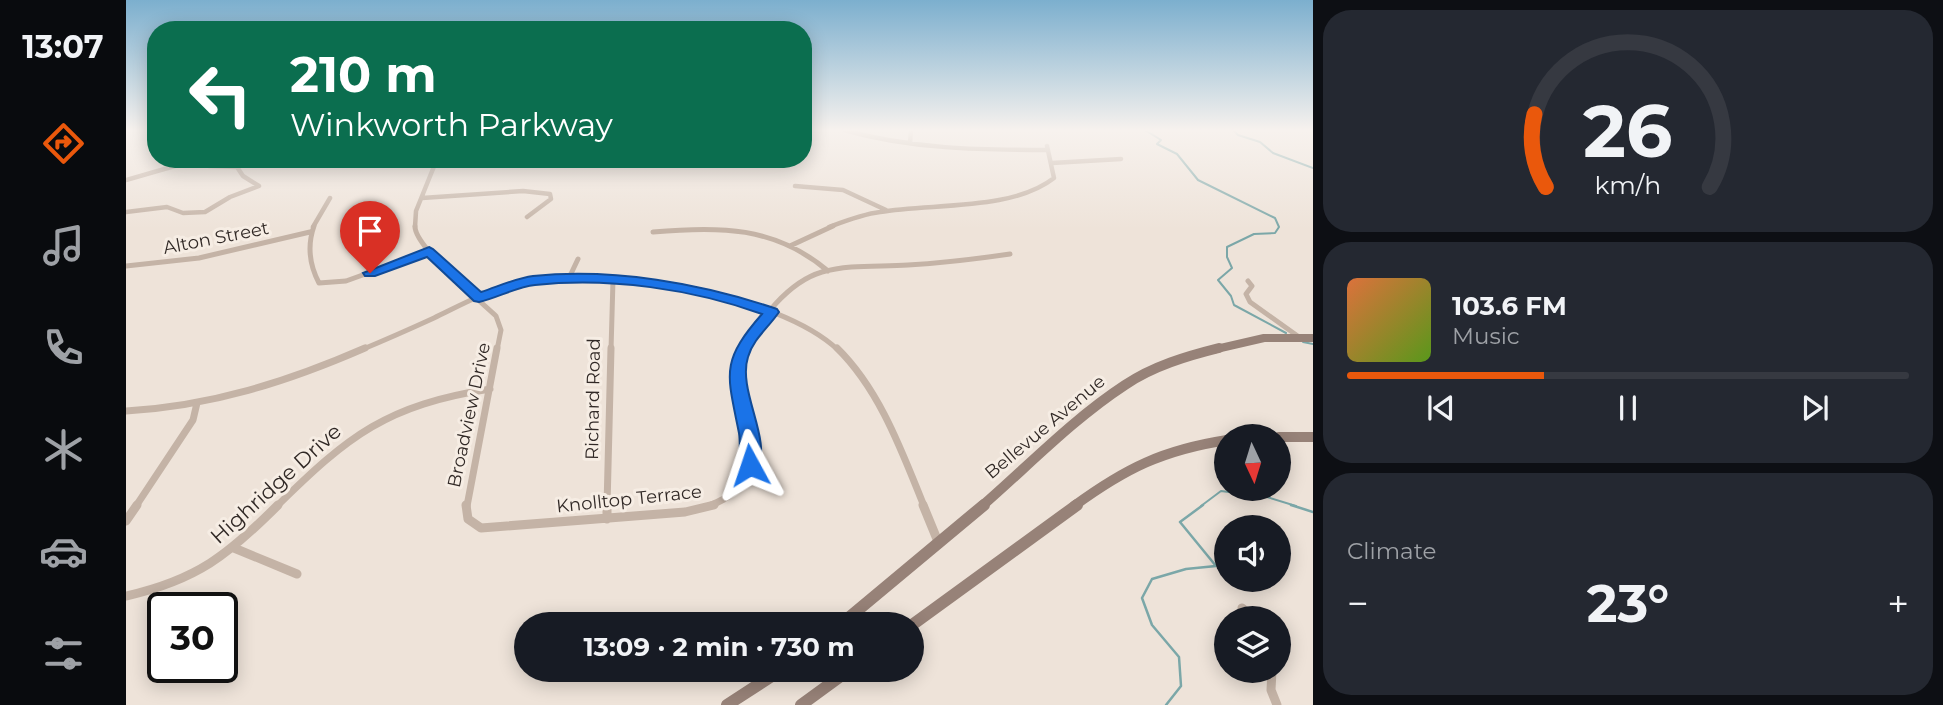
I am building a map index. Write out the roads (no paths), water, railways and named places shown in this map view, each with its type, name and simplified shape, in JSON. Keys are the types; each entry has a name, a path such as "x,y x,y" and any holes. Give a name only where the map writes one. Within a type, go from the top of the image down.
{"street":[{"path":"792,245 839,222 887,211 989,200 1041,188 1054,178 1052,163"},
{"path":"126,180 168,168"},
{"path":"126,212 167,207 183,213 205,212 230,197 259,186 243,176 238,168"},
{"name":"Broadview Drive","path":"434,168 414,224 415,233 429,251 496,316 501,330 466,500 468,519 473,525 492,529"},
{"path":"796,186 846,190 866,197 887,211"},
{"path":"422,198 523,191 550,194 551,199 527,217"},
{"path":"330,198 310,232 308,246 319,283 334,284 429,251"},
{"path":"653,232 729,230 792,245 810,255 828,271"},
{"name":"Alton Street","path":"126,266 200,258 310,232"},
{"name":"Knolltop Terrace","path":"492,529 703,509 725,499 740,485 751,457 736,377 739,358 746,342 796,285 828,271 1010,254"},
{"path":"569,278 578,259"},
{"path":"126,411 197,404 263,387 309,372 479,298 531,281 569,278 676,287 743,302 772,312 803,325 830,342 862,374 873,394 939,544"},
{"name":"Richard Road","path":"607,519 613,280"},
{"path":"1248,281 1252,286 1246,294 1250,302 1300,337"},
{"name":"Bellevue Avenue","path":"856,612 939,544 1091,409 1126,384 1163,365 1199,353 1264,338 1313,338"},
{"name":"Highridge Drive","path":"126,596 160,590 186,580 234,548 328,458 379,420 424,401 490,389"},
{"path":"126,521 193,420 197,404"},
{"path":"1292,437 1313,437"},
{"path":"924,616 1112,478 1154,457 1214,442"},
{"path":"234,548 297,574"},
{"path":"727,705 762,682"},
{"path":"802,705 833,682"},
{"path":"1271,683 1277,705"}],"waterway":[{"path":"1184,163 1198,180 1275,218 1279,227 1275,233 1254,234 1227,247 1227,257 1232,268 1218,280 1231,296 1234,305 1286,333"},
{"path":"1299,163 1313,168"},
{"path":"1303,342 1313,344"},
{"path":"1201,506 1221,491 1267,497 1296,506"},
{"path":"1166,705 1181,686 1179,657 1152,625 1142,598 1152,579 1186,569 1216,566 1180,522 1203,505"},
{"path":"1291,505 1313,512"}]}
